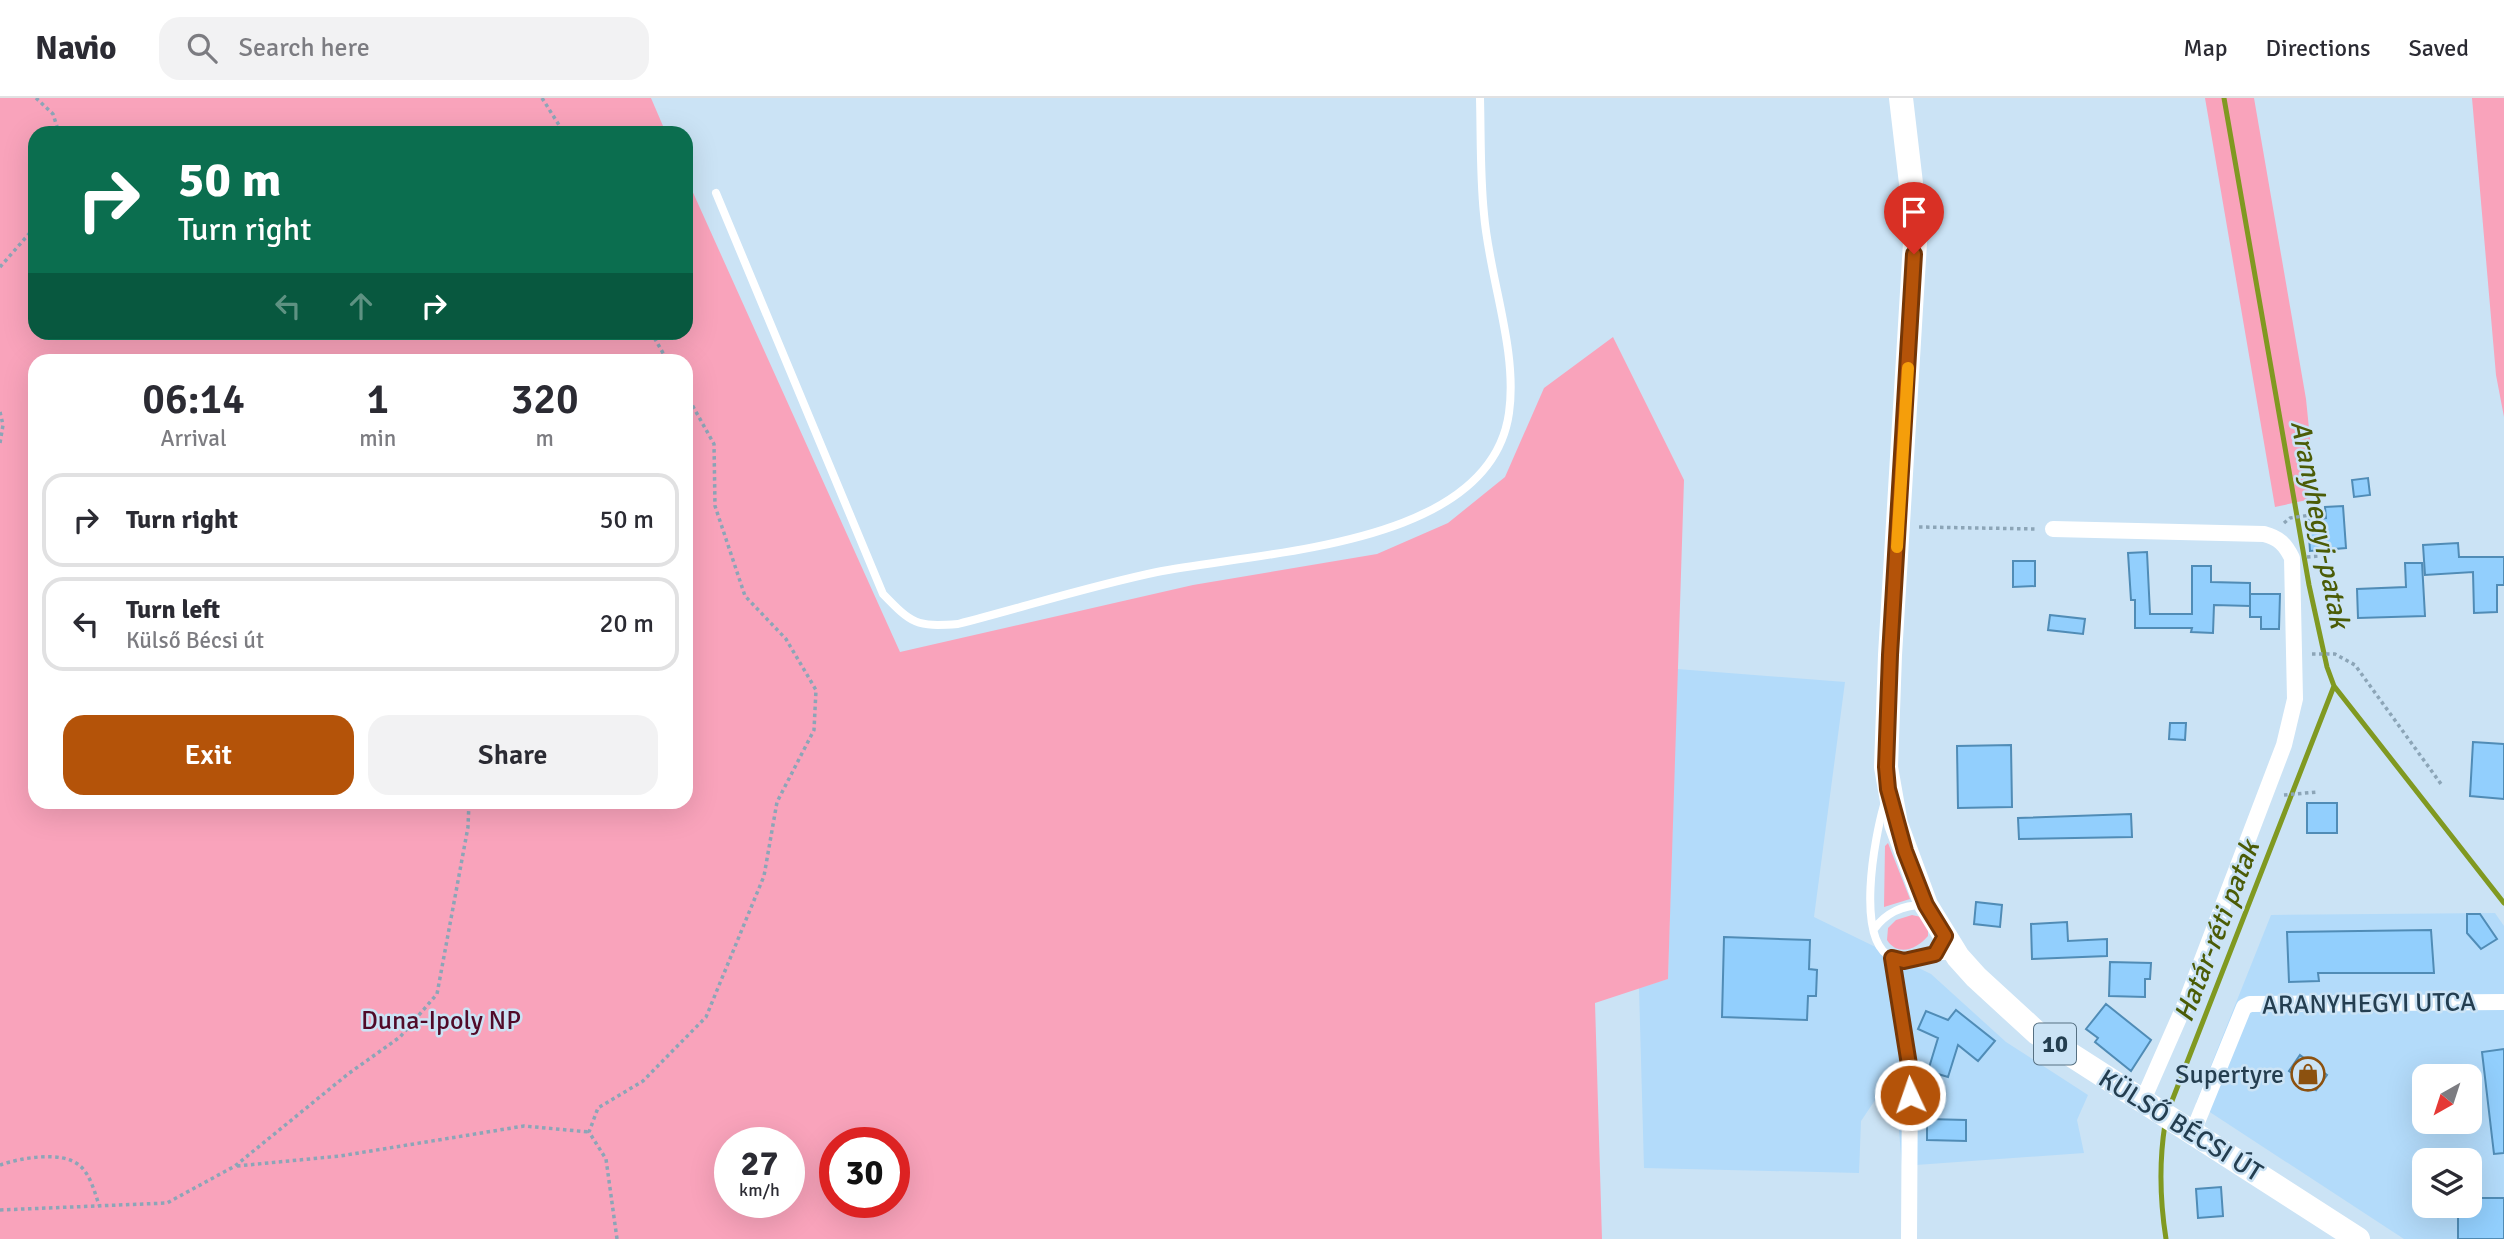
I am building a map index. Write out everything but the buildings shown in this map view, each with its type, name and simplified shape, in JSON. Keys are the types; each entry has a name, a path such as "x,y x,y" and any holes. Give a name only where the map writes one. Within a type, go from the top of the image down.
{"main road":[{"name":"10","path":"1888,789 1890,655 1916,226 1901,98"},
{"name":"KÜLSŐ BÉCSI ÚT","path":"1888,789 1905,851 1946,949 2037,1033 2358,1239"}],"street":[{"path":"2053,529 2264,534 2277,537 2292,558 2295,699 2284,745 2186,1002 2143,1100"},
{"path":"1892,958 1910,1071 1909,1239"},
{"name":"ARANYHEGYI UTCA","path":"2193,1132 2244,1007 2250,1004 2504,1002"}],"lane":[{"path":"716,193 883,594 907,619 929,626 958,624 1157,573 1368,537 1433,510 1474,481 1498,449 1509,413 1508,366 1484,215 1480,98"},
{"path":"1888,789 1872,865 1870,904 1874,929 1882,950 1892,958 1904,961 1946,949"},
{"path":"1874,929 1882,918 1897,910 1926,905"}],"path":[{"path":"36,98 53,114 57,126"},
{"path":"542,98 560,126"},
{"path":"0,267 28,235"},
{"path":"589,1132 598,1108 643,1081 706,1017 764,876 777,802 814,730 816,690 786,639 745,596 715,506 714,444 693,406"},
{"path":"0,412 3,425 0,443"},
{"path":"2290,517 2311,514"},
{"path":"1899,527 2053,529"},
{"path":"2310,557 2319,556"},
{"path":"2313,654 2335,654 2355,665 2441,784"},
{"path":"2280,795 2317,792"},
{"path":"0,1210 167,1203 235,1166 348,1074 400,1037 437,994 468,827 469,809"},
{"path":"235,1166 340,1156 524,1126 589,1132"},
{"path":"589,1132 606,1159 617,1239"},
{"path":"0,1165 14,1160 56,1158 73,1161 83,1168 99,1205"}],"shaded area":[{"path":"1677,669 1845,682 1814,917 1931,974 2006,1042 2088,1095 2077,1120 2084,1153 1902,1166 1894,1072 1861,1121 1859,1173 1644,1168 1639,988 1668,979"},
{"path":"2495,913 2504,926 2504,1239 2404,1239 2196,1103 2271,915"}],"green space":[{"name":"Duna-Ipoly NP","path":"0,98 651,98 663,126 28,126 28,340 693,340 693,193 900,652 1193,585 1377,554 1448,523 1505,477 1544,388 1613,337 1684,480 1668,979 1595,1003 1602,1239 0,1239"},
{"path":"2205,98 2254,98 2306,399 2316,498 2275,507"},
{"path":"2472,98 2504,98 2504,417 2496,375"},
{"path":"1888,843 1910,899 1884,907 1885,846"},
{"path":"1912,915 1921,917 1928,929 1928,936 1908,949 1896,948 1887,940 1888,928 1896,920"}],"waterway":[{"name":"Aranyhegyi-patak","path":"2224,98 2309,585 2327,667 2334,686 2504,903"},
{"name":"Határ-réti patak","path":"2168,1111 2334,686"},
{"name":"Határ-réti patak","path":"2165,1124 2161,1182 2166,1239"}],"slow traffic":[{"path":"1897,547 1908,368"}],"place":[{"name":"Supertyre","path":"2308,1074"}],"route":[{"path":"1910,1095 1910,1071 1892,958 1904,961 1935,954 1945,936 1926,905 1905,851 1888,789 1886,767 1890,655 1914,254"}]}
